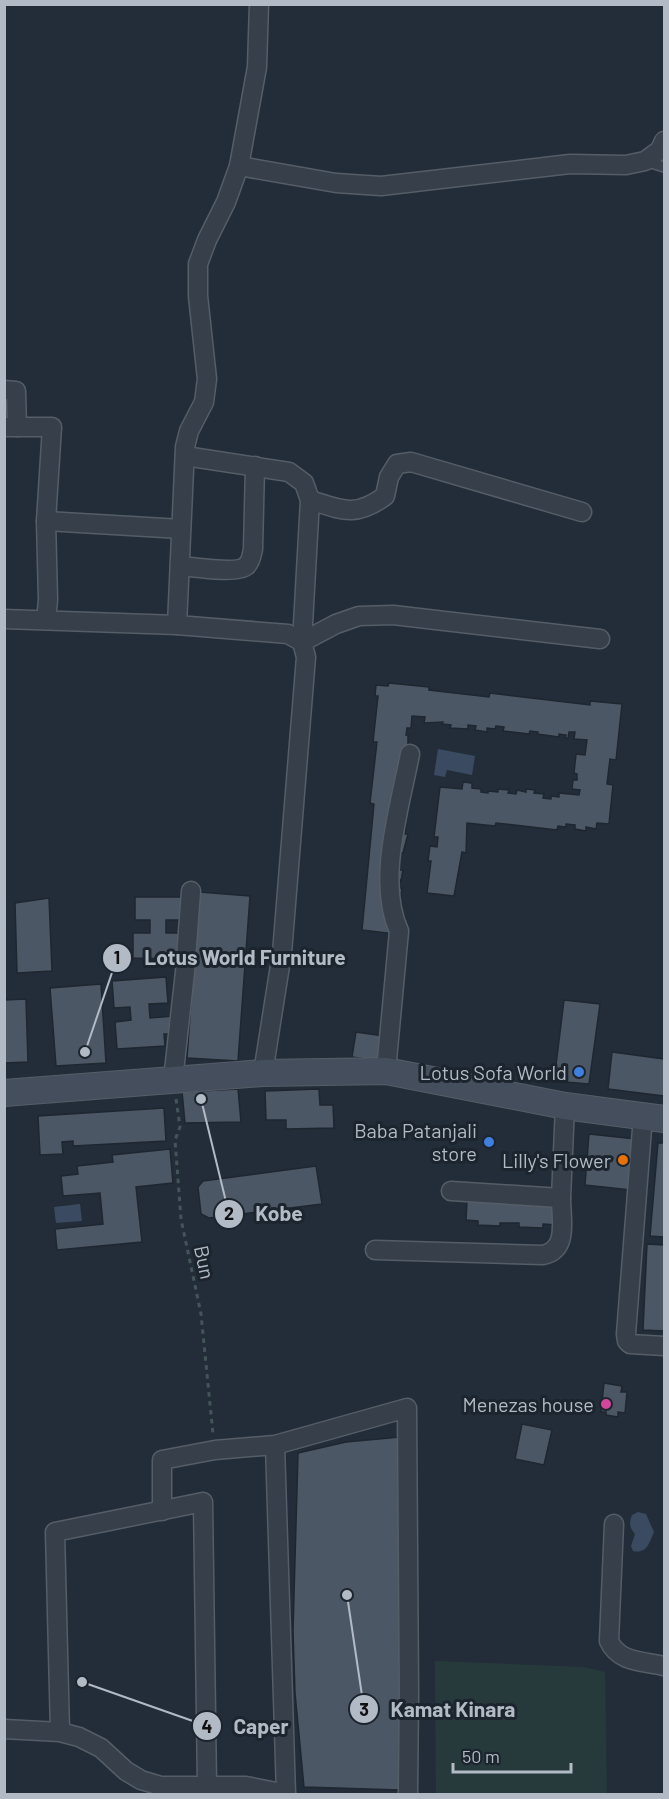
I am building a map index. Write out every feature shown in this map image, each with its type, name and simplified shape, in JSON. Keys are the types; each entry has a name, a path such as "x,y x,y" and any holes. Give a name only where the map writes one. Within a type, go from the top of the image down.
{"main road":[{"path":"4,1094 263,1073 386,1071 565,1106 654,1118"}],"street":[{"path":"177,625 185,456 189,431 204,402 207,379 198,296 198,264 239,166 257,67 259,4"},
{"path":"239,166 336,183 381,186 570,164 626,165 645,161 660,150 664,141"},
{"path":"4,390 16,391 10,427 52,427 46,521 48,600 46,620"},
{"path":"185,456 289,472 304,483 310,500 302,642 306,657 282,953 263,1073"},
{"path":"310,500 346,511 369,507 385,496 389,477 397,464 411,462 582,512"},
{"path":"180,566 236,570 246,566 251,559 253,549 255,466"},
{"path":"46,521 182,529"},
{"path":"302,642 336,624 359,616 393,615 600,639"},
{"path":"4,619 177,625 288,634 302,642"},
{"path":"386,1071 399,931 392,916 389,892 392,853 410,754"},
{"path":"173,1080 191,891"},
{"path":"375,1250 543,1255 557,1249 561,1241 565,1106"},
{"path":"654,1118 626,1334 630,1344 664,1346"},
{"path":"451,1191 561,1198"},
{"path":"162,1511 162,1460 215,1450 275,1445 407,1408 410,1694 408,1794"},
{"path":"4,1729 60,1732 79,1737 101,1748 126,1771 138,1787 196,1789 246,1786 286,1794 275,1445"},
{"path":"60,1732 55,1532 203,1502 196,1789"},
{"path":"614,1524 609,1641 620,1656 664,1666"}],"lane":[{"path":"645,161 664,167"}],"path":[{"name":"Bun","path":"173,1080 180,1126 175,1140 181,1220 201,1314 215,1450"}],"green space":[{"path":"435,1661 583,1667 605,1672 607,1794 436,1794"}],"water":[{"path":"438,749 475,756 472,775 447,770 445,777 434,775"},
{"path":"80,1204 82,1221 56,1223 54,1207"},
{"path":"638,1512 646,1514 654,1532 647,1547 641,1551 633,1551 631,1546 635,1534 630,1523 632,1515"}],"building":[{"path":"389,683 489,697 490,693 590,705 590,701 622,704 616,760 610,759 607,784 613,785 609,824 597,823 596,829 586,827 586,831 575,829 575,825 566,824 566,827 558,826 557,830 496,823 495,826 467,823 466,853 462,852 454,896 427,893 431,861 428,861 430,846 437,847 438,837 434,837 440,787 462,789 463,782 472,783 472,788 488,793 488,791 498,792 498,789 509,790 508,793 516,794 517,790 526,792 526,789 535,790 534,793 544,794 543,798 551,799 551,796 559,797 559,793 579,795 580,790 572,789 573,780 577,780 577,774 574,773 576,754 585,755 587,740 574,739 575,732 569,732 568,738 565,738 566,735 559,734 559,737 530,731 529,734 503,731 504,727 496,726 495,729 487,728 487,732 475,730 476,726 468,725 468,729 450,728 451,725 442,724 443,722 424,723 425,717 412,716 411,728 407,728 406,735 408,735 408,745 411,745 408,808 404,826 406,826 405,834 408,834 403,853 399,853 400,870 403,870 395,934 362,930 374,804 370,803 377,742 373,742 378,696 375,696 376,685 388,686"},
{"path":"199,892 250,896 238,1061 187,1058"},
{"path":"135,897 182,897 182,920 166,920 166,933 181,933 180,959 133,958 133,933 150,933 150,920 135,920"},
{"path":"49,898 52,971 17,973 15,903"},
{"path":"166,977 168,1003 149,1004 150,1018 174,1016 175,1034 164,1034 165,1046 117,1049 115,1022 131,1020 130,1007 114,1008 112,981"},
{"path":"101,984 106,1063 56,1066 50,988"},
{"path":"26,999 28,1062 4,1063 4,1000"},
{"path":"564,1000 600,1004 589,1084 554,1081"},
{"path":"356,1032 398,1038 395,1063 352,1057"},
{"path":"612,1052 664,1059 664,1096 608,1089"},
{"path":"238,1089 241,1122 185,1123 182,1092"},
{"path":"319,1089 320,1105 333,1105 334,1128 286,1129 286,1120 266,1120 265,1091"},
{"path":"164,1108 166,1141 73,1146 73,1141 62,1142 63,1154 40,1155 38,1116"},
{"path":"589,1134 636,1139 631,1190 585,1185"},
{"path":"658,1143 664,1143 664,1237 650,1236"},
{"path":"170,1149 173,1183 136,1187 142,1242 57,1250 55,1229 103,1224 100,1193 63,1196 61,1176 78,1174 77,1166 113,1162 112,1155"},
{"path":"316,1166 322,1204 209,1218 201,1214 198,1187 203,1181"},
{"path":"467,1201 558,1205 558,1225 543,1224 543,1228 519,1227 519,1223 500,1223 500,1226 478,1225 478,1221 466,1220"},
{"path":"647,1244 664,1245 664,1331 643,1330"},
{"path":"604,1383 622,1386 621,1392 627,1392 625,1413 618,1412 618,1417 601,1412"},
{"path":"522,1424 552,1430 544,1465 515,1459"},
{"path":"400,1437 400,1790 304,1787 295,1693 293,1631 298,1453 346,1442"}],"place":[{"name":"Lotus World Furniture","path":"85,1052"},
{"name":"Lotus Sofa World","path":"579,1072"},
{"name":"Kobe","path":"201,1099"},
{"name":"Baba Patanjali store","path":"489,1142"},
{"name":"Lilly's Flower","path":"623,1160"},
{"name":"Menezas house","path":"606,1404"},
{"name":"Kamat Kinara","path":"347,1595"},
{"name":"Caper","path":"82,1682"}]}
